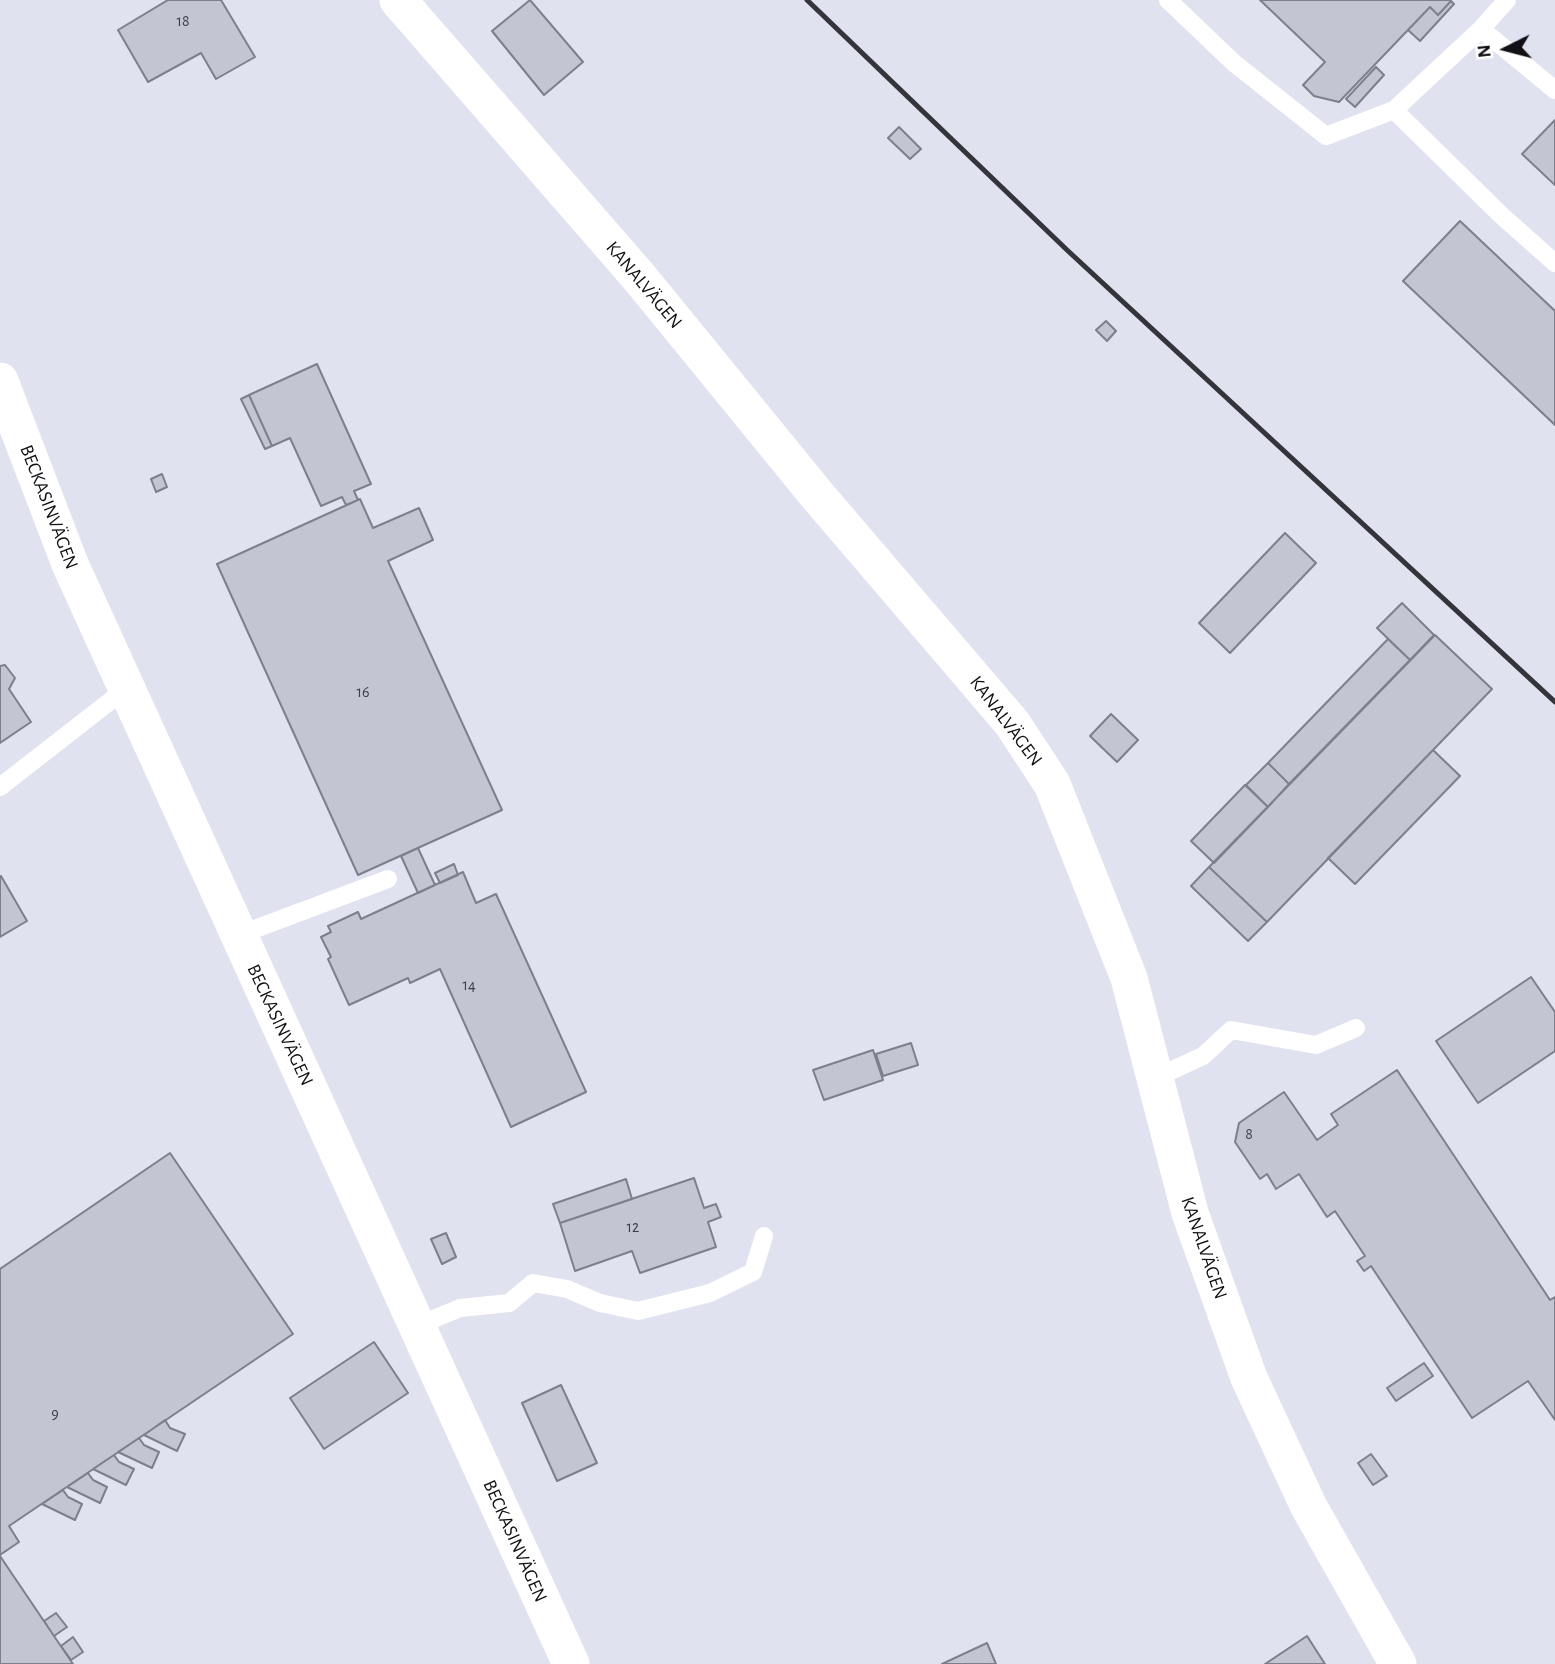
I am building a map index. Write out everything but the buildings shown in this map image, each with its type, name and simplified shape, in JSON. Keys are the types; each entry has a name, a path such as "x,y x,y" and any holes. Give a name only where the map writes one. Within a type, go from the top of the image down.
{"street":[{"name":"KANALVÄGEN","path":"398,0 639,278 817,495 1012,723 1052,784 1129,978 1190,1213 1249,1378 1309,1507 1398,1664"},
{"name":"BECKASINVÄGEN","path":"0,381 70,564 571,1664"}],"lane":[{"path":"1168,0 1234,63 1326,136 1394,110 1481,29 1507,0"},
{"path":"1481,29 1555,89"},
{"path":"1394,110 1501,215 1555,263"},
{"path":"0,787 127,688"},
{"path":"239,935 388,879"},
{"path":"1155,1079 1203,1055 1231,1030 1316,1045 1356,1028"},
{"path":"417,1326 460,1308 509,1303 533,1283 567,1289 600,1303 638,1311 710,1293 753,1272 764,1236"}],"railway":[{"path":"807,0 1067,250 1555,702"}]}
